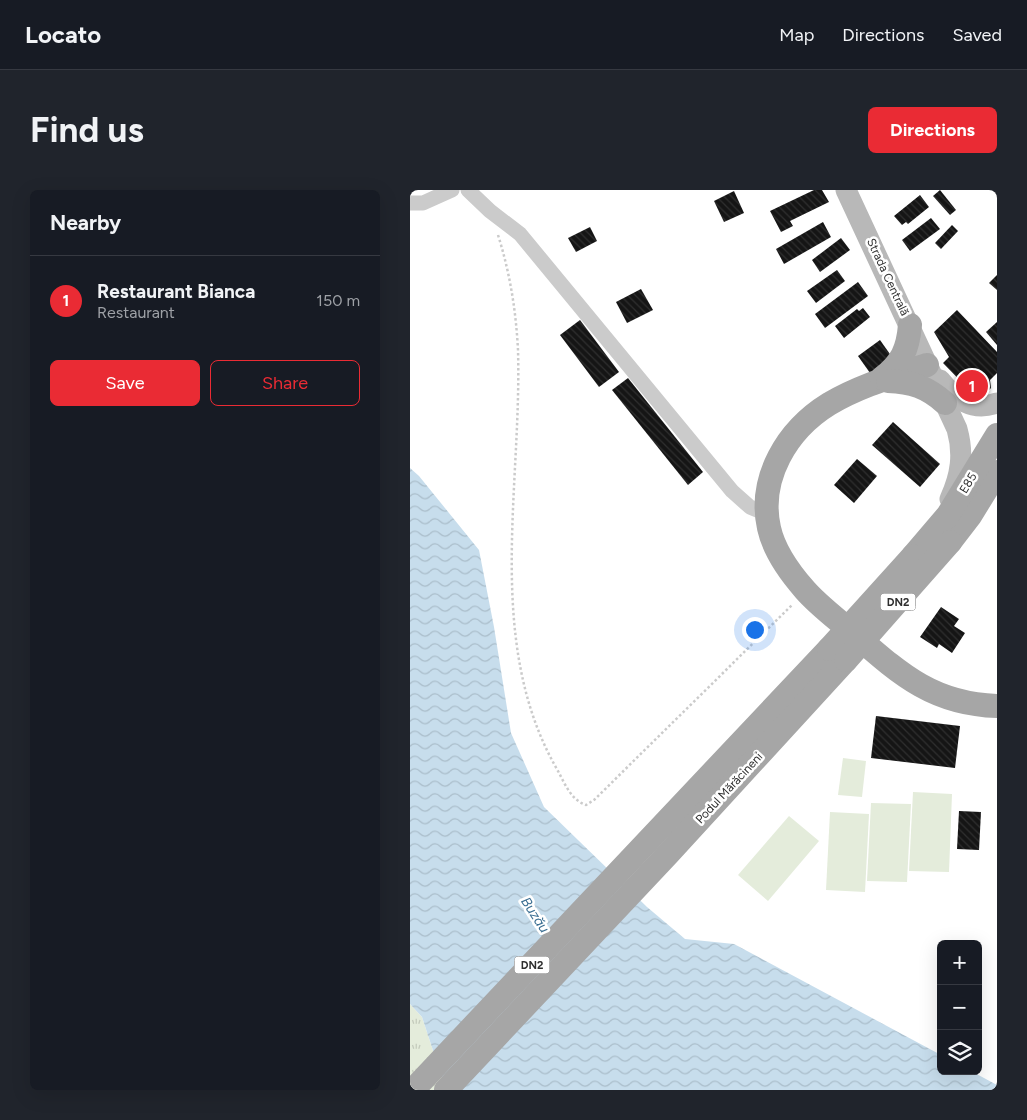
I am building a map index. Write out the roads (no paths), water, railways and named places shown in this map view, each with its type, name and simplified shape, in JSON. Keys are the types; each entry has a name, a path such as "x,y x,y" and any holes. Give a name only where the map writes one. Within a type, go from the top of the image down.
{"main road":[{"name":"Strada Centrală","path":"846,190 957,429 962,457 943,535"},
{"path":"879,381 896,367 904,356 908,344 910,325"},
{"path":"997,403 986,406 964,403 954,396 927,365 879,381 828,405 807,421 780,454 771,474 767,514 769,530 776,548 806,591 885,660 929,690 951,700 997,706"},
{"path":"879,381 918,384 931,391 945,403"},
{"name":"E85","path":"943,535 957,502 997,435"},
{"name":"Podul Mărăcineni","path":"413,1090 815,663 943,535 970,516 997,473"},
{"name":"Podul Mărăcineni","path":"446,1090 668,854 846,660 943,535"}],"street":[{"path":"410,203 423,203 452,190"},
{"path":"468,190 490,211 520,234 732,491 750,507 767,514"}],"water":[{"name":"Buzău","path":"410,468 419,476 479,550 494,627 511,733 544,807 647,907 685,939 734,944 937,1053 937,1075 978,1075 997,1085 997,1090 446,1090 422,1017 410,1004"}],"place":[{"name":"Restaurant Bianca","path":"972,386"}]}
